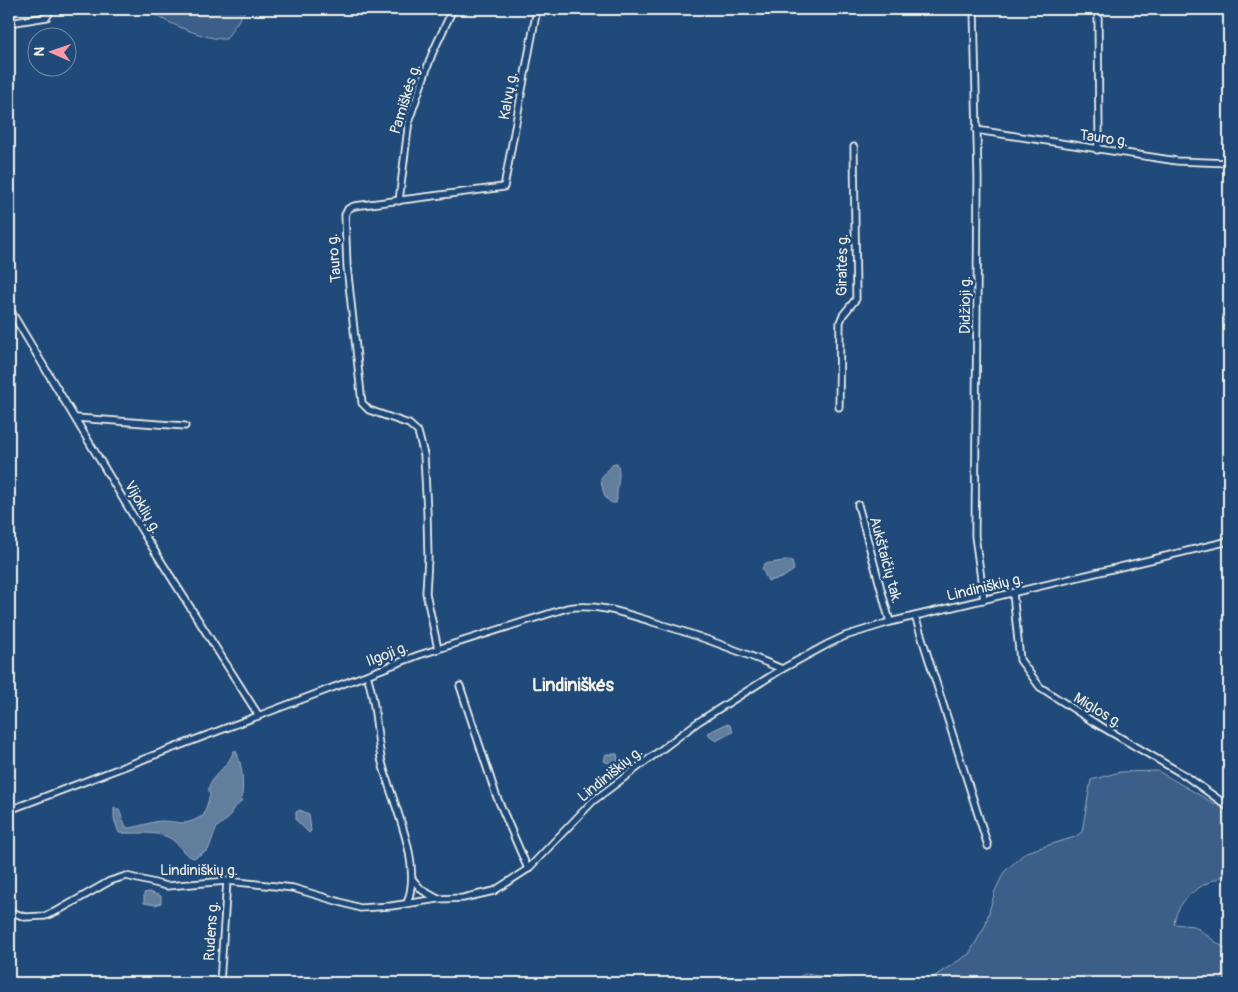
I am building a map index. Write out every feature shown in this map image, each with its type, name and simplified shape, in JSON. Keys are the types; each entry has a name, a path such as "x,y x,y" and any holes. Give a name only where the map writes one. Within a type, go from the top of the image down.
{"street":[{"path":"9,23 47,17 51,9"},
{"name":"Pamiškės g.","path":"399,200 408,120 432,54 453,9"},
{"name":"Kalvų g.","path":"504,187 537,9"},
{"name":"Didžioji g.","path":"974,9 978,337 975,536 984,600"},
{"path":"1097,150 1099,138 1098,9"},
{"name":"Tauro g.","path":"976,130 1177,161 1229,163"},
{"name":"Giraitės g.","path":"839,407 840,322 856,299 854,147"},
{"name":"Tauro g.","path":"438,648 426,593 428,558 424,455 418,432 408,424 369,410 362,403 347,266 345,215 348,209 354,206 504,187"},
{"name":"Vijoklių g.","path":"9,308 152,547 259,716"},
{"path":"76,418 185,426"},
{"name":"Aukštaičių tak.","path":"858,505 890,622"},
{"name":"Lindiniškių g.","path":"9,911 25,917 45,916 110,881 126,876 167,886 227,881 293,888 360,908 463,898 494,891 528,869 598,798 678,736 782,669 845,636 890,622 1229,542"},
{"name":"Miglos g.","path":"1013,593 1020,660 1040,687 1092,721 1186,776 1229,807"},
{"name":"Ilgoji g.","path":"10,811 438,648 567,608 591,606 704,637 782,669"},
{"path":"915,616 988,846"},
{"path":"367,675 375,703 382,759 399,816 413,880 407,903"},
{"path":"460,686 496,795 528,869"},
{"path":"413,880 422,890 438,899"},
{"name":"Rudens g.","path":"220,983 227,881"}],"shaded area":[{"path":"148,9 246,9 226,39 219,39 185,29 163,19"},
{"path":"614,463 617,463 619,472 617,499 616,503 612,503 606,498 601,478"},
{"path":"790,560 794,570 782,578 768,581 762,569 764,564"},
{"path":"726,724 730,725 733,732 716,741 710,737 708,733"},
{"path":"233,751 236,751 241,770 243,783 241,802 232,810 229,818 217,827 208,850 194,858 185,853 174,841 162,835 119,833 114,819 114,807 119,810 126,827 129,828 160,821 186,823 204,815 210,795 210,783 227,763"},
{"path":"606,754 617,754 620,768 604,761"},
{"path":"1158,771 1229,812 1229,874 1194,891 1181,905 1176,914 1174,924 1194,926 1227,950 1224,983 914,983 930,979 969,954 985,926 995,891 1004,872 1026,852 1075,837 1082,832 1091,780 1120,772"},
{"path":"300,810 309,814 311,831 309,833 296,820 296,812"},
{"path":"149,892 161,896 161,903 156,905 144,903 144,893"},
{"path":"805,974 871,983 793,983 795,979"}],"district":[{"name":"Lindiniškės","path":"573,685"}]}
